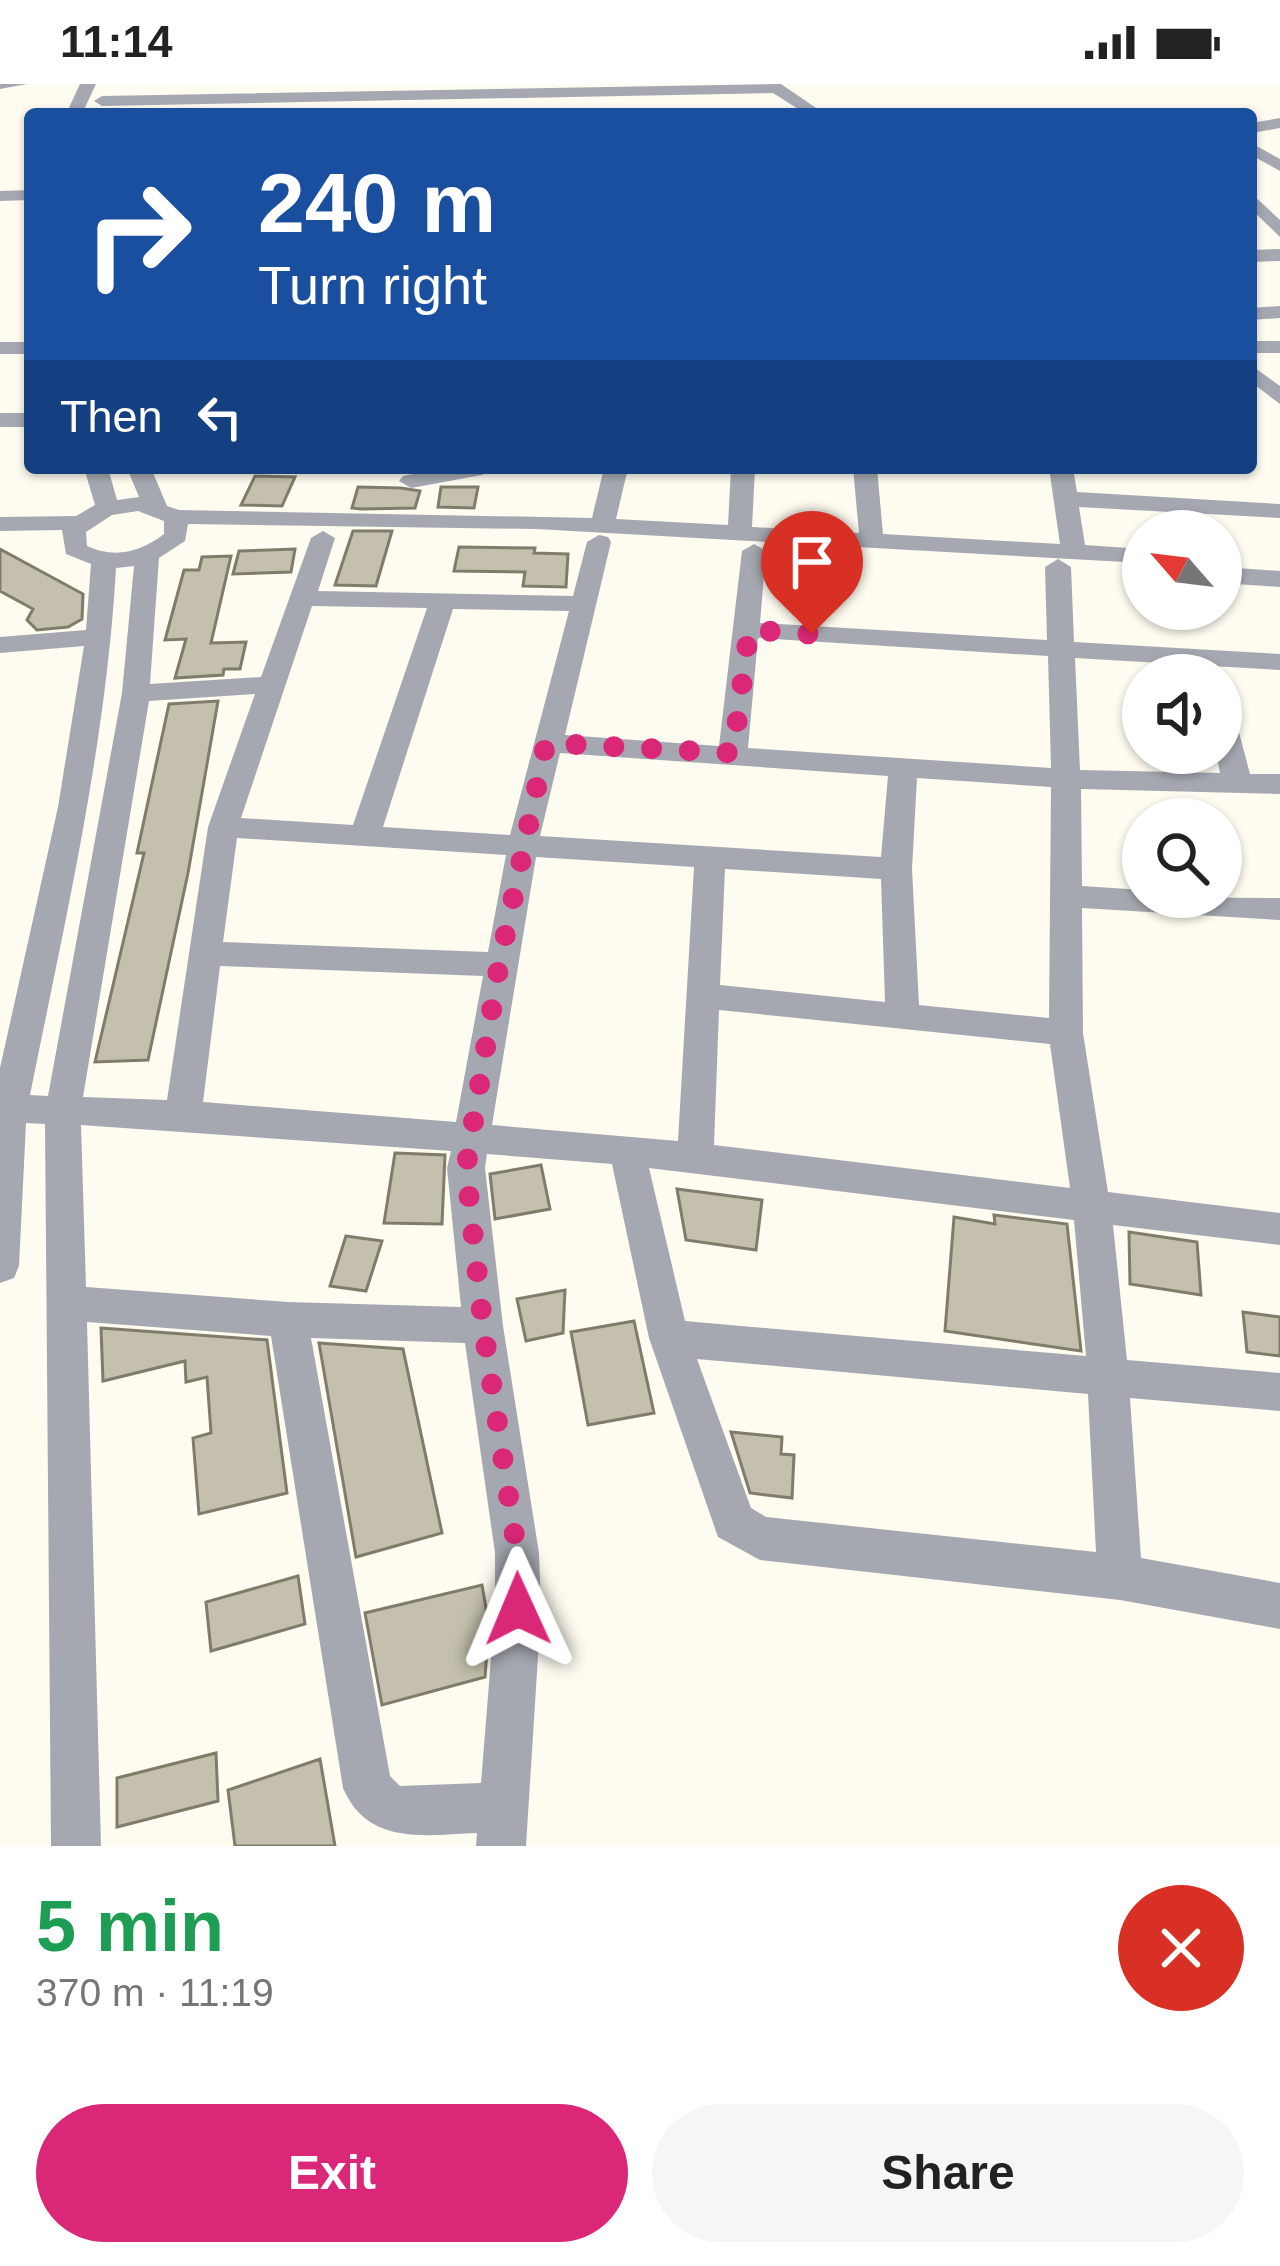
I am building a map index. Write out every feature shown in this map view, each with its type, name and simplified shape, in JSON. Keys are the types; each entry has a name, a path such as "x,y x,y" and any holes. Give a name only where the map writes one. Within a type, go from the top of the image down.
{"street":[{"path":"0,84 19,84"},
{"path":"110,84 99,108 219,106 337,90 773,86 806,108"},
{"path":"706,89 710,108"},
{"path":"603,91 604,108"},
{"path":"765,108 800,105"},
{"path":"1261,203 1280,231"},
{"path":"1257,376 1280,397"},
{"path":"98,474 108,508"},
{"path":"76,1846 63,1111 164,529 141,474"},
{"path":"411,482 452,474"},
{"path":"288,1321 368,1788 386,1807 502,1827 517,1552 467,1185 499,965 546,743 615,474"},
{"path":"733,753 749,630 742,474"},
{"path":"866,474 872,542"},
{"path":"1062,474 1068,500 1062,650 1066,1033 1092,1208 1120,1577"},
{"path":"1068,500 1280,511"},
{"path":"108,508 164,529 323,538 600,534"},
{"path":"0,542 76,531 108,508"},
{"path":"0,524 76,531"},
{"path":"104,561 164,529 600,534 1066,560 1122,557"},
{"path":"76,531 75,549 104,561"},
{"path":"183,1115 223,827 323,538"},
{"path":"747,543 872,542 1122,569"},
{"path":"0,1266 5,1108 74,807 99,637 104,561"},
{"path":"1242,561 1280,563"},
{"path":"1242,576 1280,579"},
{"path":"305,598 581,604"},
{"path":"365,835 443,600"},
{"path":"749,630 1122,657"},
{"path":"0,645 99,637"},
{"path":"1242,664 1280,662"},
{"path":"136,694 272,685"},
{"path":"546,743 1066,779 1280,784"},
{"path":"903,767 896,869 903,1018"},
{"path":"1235,774 1238,785"},
{"path":"223,827 896,869"},
{"path":"695,1158 710,858"},
{"path":"1065,896 1280,909"},
{"path":"204,952 499,965"},
{"path":"701,996 1066,1033"},
{"path":"5,1108 183,1115 627,1150 1280,1229"},
{"path":"627,1150 669,1338 734,1522 746,1532 760,1538 1120,1577 1280,1606"},
{"path":"65,1303 288,1321 483,1326"},
{"path":"669,1338 1280,1392"}],"building":[{"path":"255,476 295,477 282,506 241,505"},
{"path":"358,487 420,491 415,508 352,508"},
{"path":"441,487 478,487 474,508 438,507"},
{"path":"353,531 392,531 376,586 335,585"},
{"path":"459,547 535,548 534,553 568,554 566,587 523,586 525,572 454,571"},
{"path":"0,549 83,594 82,619 68,627 37,630 27,620 33,609 0,591"},
{"path":"295,549 291,572 233,574 239,551"},
{"path":"231,556 211,643 246,642 240,669 224,669 223,675 175,678 186,639 165,640 184,570 199,570 202,557"},
{"path":"218,701 148,1060 95,1062 144,853 137,853 169,704"},
{"path":"395,1153 445,1155 442,1224 384,1223"},
{"path":"541,1165 550,1209 495,1219 490,1174"},
{"path":"677,1189 762,1200 756,1250 686,1240"},
{"path":"994,1215 1067,1224 1081,1351 945,1331 954,1217 995,1224"},
{"path":"1129,1232 1197,1242 1201,1295 1130,1284"},
{"path":"346,1236 382,1241 366,1291 330,1286"},
{"path":"565,1290 563,1333 526,1341 517,1299"},
{"path":"1243,1312 1280,1317 1280,1356 1247,1352"},
{"path":"634,1321 654,1413 588,1425 571,1332"},
{"path":"101,1328 267,1340 287,1493 199,1514 193,1438 211,1433 207,1377 186,1382 185,1361 103,1381"},
{"path":"319,1343 403,1349 442,1533 356,1557"},
{"path":"731,1432 782,1437 781,1454 794,1455 792,1498 750,1493"},
{"path":"298,1576 305,1624 211,1651 206,1602"},
{"path":"482,1585 489,1625 485,1677 382,1705 365,1613"},
{"path":"216,1753 218,1801 117,1827 117,1778"},
{"path":"320,1759 335,1846 235,1846 228,1790"}],"route":[{"path":"518,1609 517,1552 483,1326 466,1168 499,965 546,743 733,753 749,630 812,634"}]}
